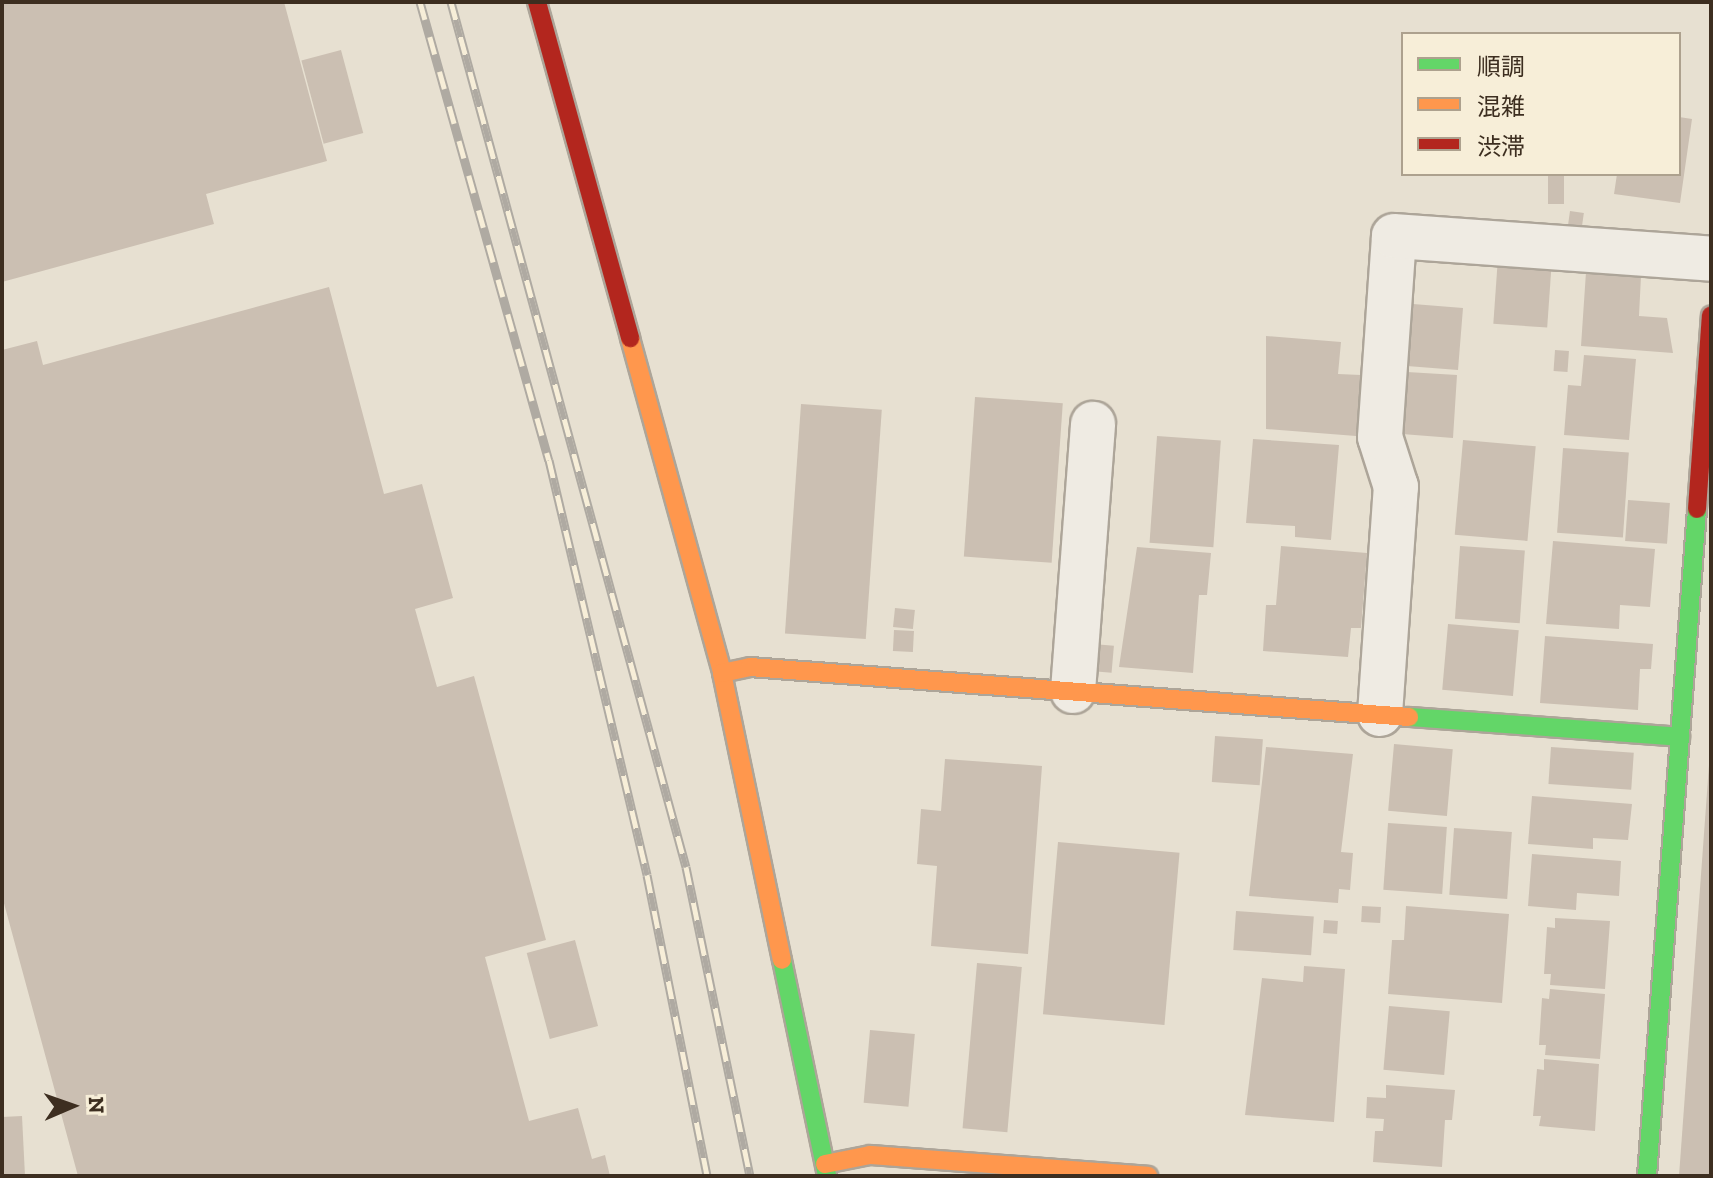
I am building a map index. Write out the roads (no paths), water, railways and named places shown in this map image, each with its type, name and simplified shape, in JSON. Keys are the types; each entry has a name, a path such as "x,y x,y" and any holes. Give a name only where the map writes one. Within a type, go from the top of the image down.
{"street":[{"path":"537,2 722,673 826,1170 870,1155 1148,1176"},
{"path":"1380,714 1396,487 1380,437 1394,236 1711,259"},
{"path":"1647,1176 1711,316"},
{"path":"1073,691 1093,424"},
{"path":"722,673 750,667 1680,737"}],"railway":[{"path":"420,2 549,460 647,875 707,1176"},
{"path":"451,2 686,867 750,1176"}]}
